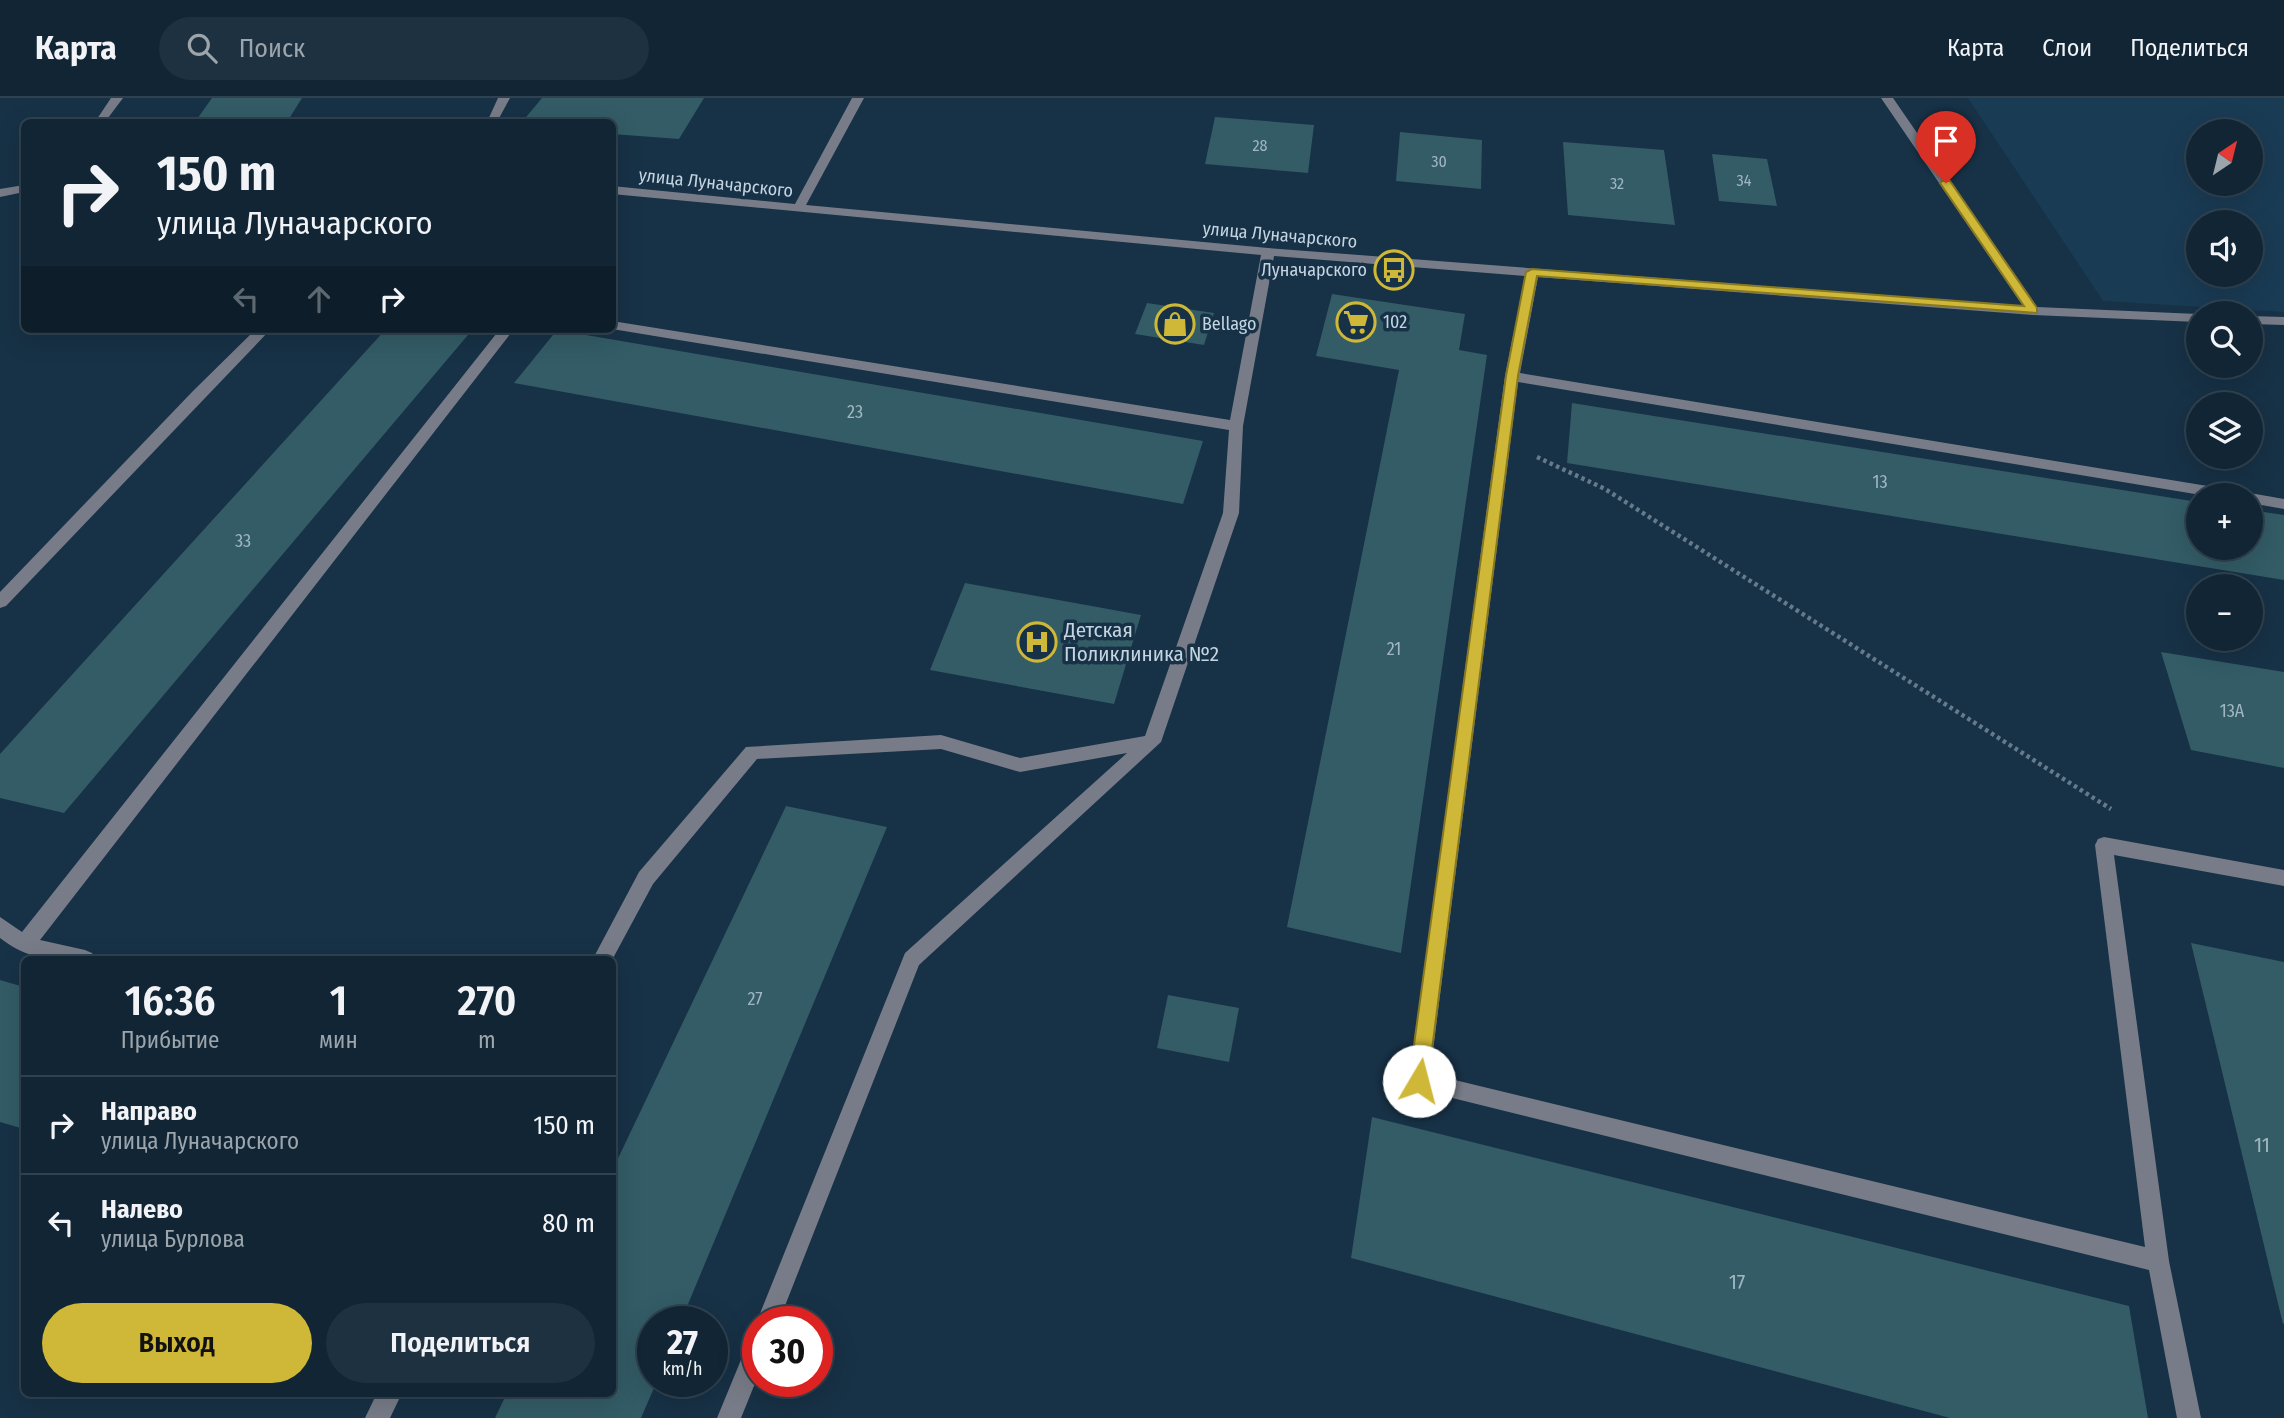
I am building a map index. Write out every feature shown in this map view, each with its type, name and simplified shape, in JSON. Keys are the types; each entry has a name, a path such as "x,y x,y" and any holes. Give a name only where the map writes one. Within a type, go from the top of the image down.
{"street":[{"path":"102,119 117,98"},
{"path":"493,119 503,98"},
{"path":"798,209 858,98"},
{"path":"1887,98 2033,311"},
{"path":"0,193 21,190"},
{"name":"улица Луначарского","path":"616,190 1268,252 2033,311 2186,317"},
{"path":"774,1306 912,959 1152,743 1231,513 1236,426 1268,252"},
{"path":"1532,272 1512,376 1419,1081 2158,1261"},
{"path":"2263,320 2284,321"},
{"path":"616,326 1236,426"},
{"path":"0,602 198,394 260,333"},
{"path":"24,945 504,333"},
{"path":"1512,376 2186,487"},
{"path":"2263,500 2284,504"},
{"path":"605,956 646,878 752,752 941,742 1020,765 1152,743"},
{"path":"2189,1418 2158,1261 2104,845 2284,878"},
{"path":"0,926 24,945 72,956"},
{"path":"729,1418 742,1386"},
{"path":"377,1418 388,1397"}],"path":[{"path":"1503,441 1605,489 2112,809"}],"shaded area":[{"path":"1968,98 2284,98 2284,312 2263,311 2263,301 2186,301 2186,306 2103,301"}],"building":[{"path":"212,98 302,98 289,119 197,119"},
{"path":"542,98 704,98 679,139 616,134 616,119 524,119"},
{"path":"1215,117 1314,125 1308,173 1205,164"},
{"path":"1400,132 1482,140 1481,189 1396,181"},
{"path":"1563,142 1664,150 1675,225 1568,215"},
{"path":"1712,154 1767,159 1777,206 1719,201"},
{"path":"1332,294 1465,314 1459,350 1487,355 1401,953 1287,927 1399,370 1316,356"},
{"name":"Bellago","path":"1147,303 1214,313 1204,345 1135,334"},
{"path":"382,333 470,333 64,813 0,798 0,754"},
{"path":"555,333 574,333 1203,441 1183,504 514,383"},
{"path":"1572,403 2186,500 2186,560 2263,560 2263,512 2284,515 2284,580 2263,577 2263,574 2247,574 1567,463"},
{"name":"Детская Поликлиника №2","path":"965,583 1141,615 1114,704 930,670"},
{"path":"2161,652 2284,672 2284,768 2191,750"},
{"path":"786,806 887,827 687,1306 637,1306 637,1397 650,1397 641,1418 495,1418 505,1397 616,1397 616,1163"},
{"path":"2191,943 2284,962 2283,1324"},
{"path":"0,980 21,986 21,1128 0,1122"},
{"path":"1168,995 1239,1008 1229,1062 1157,1048"},
{"path":"1372,1117 2129,1306 2148,1418 1950,1418 1351,1258"}],"place":[{"name":"Луначарского","path":"1394,270"},
{"name":"102","path":"1356,322"},
{"name":"Bellago","path":"1175,324"},
{"name":"Детская Поликлиника №2","path":"1037,642"}],"route":[{"path":"1419,1081 1512,376 1532,272 2033,311 1946,183"}]}
